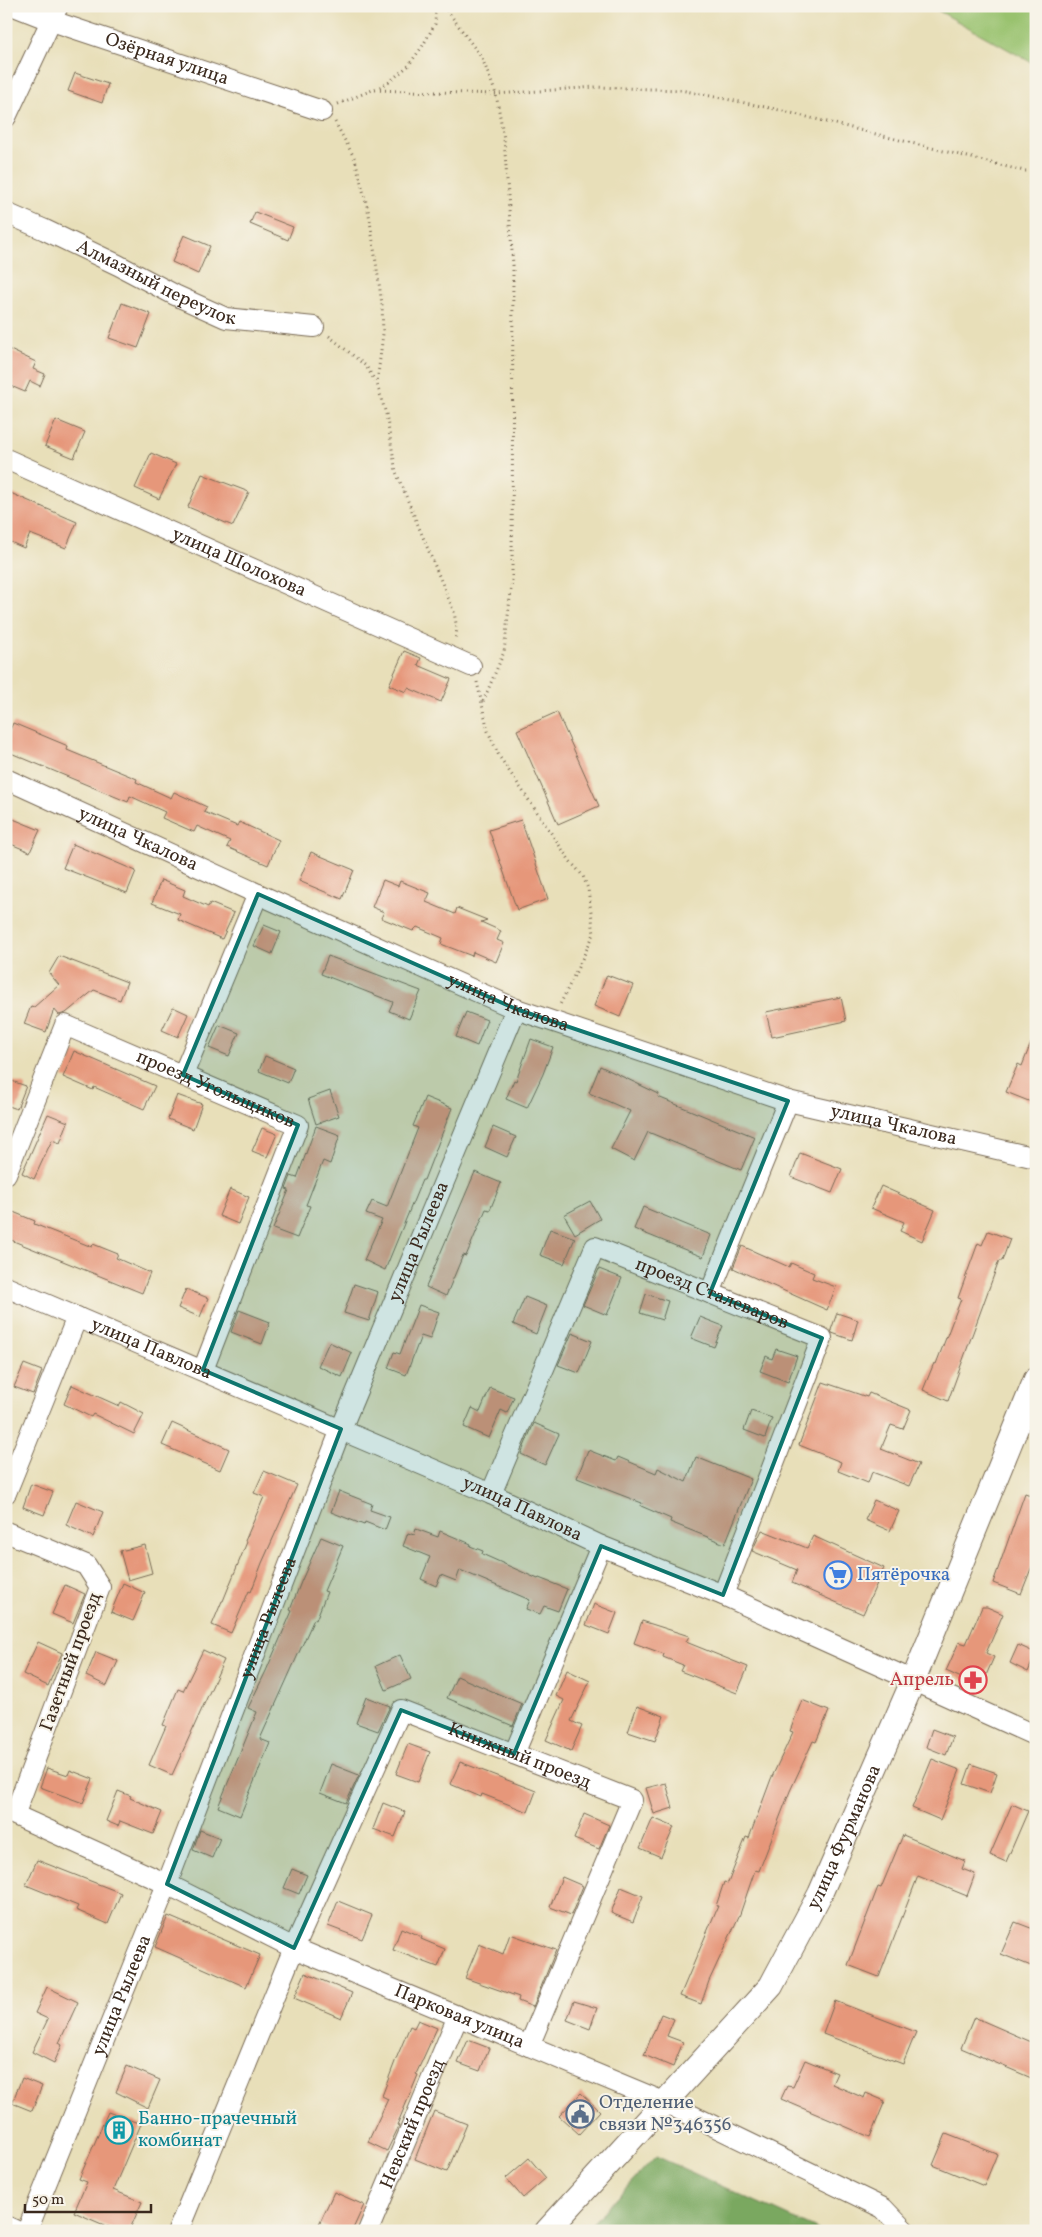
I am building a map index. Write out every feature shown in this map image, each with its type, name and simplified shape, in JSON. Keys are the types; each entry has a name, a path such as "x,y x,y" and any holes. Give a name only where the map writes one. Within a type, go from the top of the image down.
{"street":[{"name":"Озёрная улица","path":"14,6 55,14 322,111"},
{"path":"6,117 55,14"},
{"name":"Алмазный переулок","path":"6,213 118,265 175,296 226,318 314,327"},
{"name":"улица Шолохова","path":"6,459 462,662"},
{"name":"улица Чкалова","path":"6,779 516,1009 788,1101 1036,1158"},
{"path":"183,1076 258,894"},
{"name":"улица Рылеева","path":"27,2231 167,1884 341,1429 516,1009"},
{"name":"проезд Угольщиков","path":"6,1174 65,1025 298,1125 203,1370"},
{"path":"710,1293 788,1101"},
{"name":"проезд Сталеваров","path":"491,1494 595,1247 822,1338 723,1595"},
{"name":"улица Павлова","path":"6,1287 491,1494 600,1546 723,1595 1036,1736"},
{"path":"6,1493 77,1317"},
{"name":"улица Фурманова","path":"547,2231 771,1986 820,1894 913,1681 1036,1379"},
{"name":"Газетный проезд","path":"6,1532 86,1566 100,1587 11,1812"},
{"path":"514,1754 600,1546"},
{"name":"Книжный проезд","path":"294,1948 401,1710 632,1800 529,2046"},
{"name":"Парковая улица","path":"11,1812 167,1884 294,1948 666,2103 883,2208 905,2231"},
{"path":"178,2231 294,1948"},
{"name":"Невский проезд","path":"368,2231 458,2016"},
{"path":"6,2226 17,2231"}],"path":[{"path":"322,111 387,84 408,66 435,24 436,6"},
{"path":"444,6 482,58 496,94 504,139 513,266 512,580 504,652 482,704"},
{"path":"375,90 496,94 596,87 681,90 775,109 1024,171 1036,171"},
{"path":"322,111 332,117 355,158 369,214 382,304 383,334 376,384"},
{"path":"314,327 337,340 366,366 376,384 386,414 396,472 454,612 462,662 475,675 488,731 499,756 570,861 583,876 588,889 594,934 552,1021"}],"highlighted area":[{"path":"258,894 516,1009 788,1101 710,1293 822,1338 723,1595 601,1546 514,1754 401,1710 294,1948 167,1884 341,1429 203,1370 298,1125 183,1075"}],"green space":[{"path":"930,6 1036,6 1036,65"},
{"path":"656,2156 820,2231 585,2231"}],"building":[{"path":"75,73 108,84 102,103 68,91"},
{"path":"255,212 293,227 288,240 250,224"},
{"path":"184,235 210,246 198,274 172,262"},
{"path":"122,303 151,314 138,348 109,338"},
{"path":"6,348 36,362 33,369 45,374 40,386 30,381 25,392 6,384"},
{"path":"56,420 85,432 74,458 45,446"},
{"path":"151,453 176,464 159,499 135,488"},
{"path":"202,474 249,492 233,526 188,507"},
{"path":"6,491 77,522 66,548 30,534 24,548 6,540"},
{"path":"404,651 421,658 418,665 451,679 441,702 408,688 406,692 389,685"},
{"path":"557,712 599,806 558,824 517,730"},
{"path":"13,723 68,746 67,750 137,779 136,782 171,798 174,792 207,807 204,812 237,826 239,822 279,840 268,865 227,847 230,841 197,826 194,832 162,818 165,812 130,796 128,802 6,751 6,739"},
{"path":"6,816 40,830 30,852 6,842"},
{"path":"521,820 548,899 517,910 489,830"},
{"path":"73,844 136,871 127,893 63,868"},
{"path":"311,852 354,870 342,899 299,881"},
{"path":"161,880 185,890 183,896 208,907 210,903 234,913 222,939 178,920 180,914 152,903"},
{"path":"383,880 398,886 400,881 430,893 426,902 455,914 457,908 487,920 481,922 501,931 497,940 504,943 496,962 473,952 472,956 441,944 443,938 417,927 413,931 381,918 384,912 372,907"},
{"path":"264,925 281,932 272,954 254,946"},
{"path":"59,956 127,982 120,1000 94,990 66,1013 59,1015 54,1009 46,1032 24,1024 31,1006 34,1007 59,985 49,973"},
{"path":"328,956 421,991 409,1019 389,1011 393,1002 321,974"},
{"path":"607,975 633,985 620,1017 594,1006"},
{"path":"841,997 846,1021 772,1037 766,1012"},
{"path":"173,1007 188,1014 178,1037 162,1030"},
{"path":"466,1012 487,1020 477,1046 456,1037"},
{"path":"219,1025 239,1033 229,1056 209,1048"},
{"path":"1035,1033 1036,1104 1006,1092 1018,1064 1022,1066"},
{"path":"531,1039 553,1047 527,1108 506,1099 514,1080 516,1081"},
{"path":"74,1051 155,1086 144,1109 94,1087 93,1090 63,1077"},
{"path":"265,1056 294,1068 288,1083 259,1071"},
{"path":"600,1066 659,1094 658,1097 755,1137 741,1170 648,1132 634,1161 611,1149 630,1111 589,1093"},
{"path":"6,1079 26,1086 17,1109 6,1105"},
{"path":"330,1091 339,1116 316,1124 308,1099"},
{"path":"177,1095 202,1104 193,1129 168,1119"},
{"path":"425,1097 452,1108 424,1180 422,1180 385,1270 364,1260 382,1220 366,1214 372,1201 387,1207 418,1128 413,1126"},
{"path":"48,1114 68,1122 60,1143 52,1140 34,1179 22,1173"},
{"path":"316,1126 340,1135 330,1164 323,1161 306,1205 310,1206 297,1238 273,1229 289,1190 286,1189 291,1176 297,1178"},
{"path":"493,1127 516,1137 507,1157 485,1147"},
{"path":"262,1128 277,1134 267,1157 252,1151"},
{"path":"800,1153 842,1169 832,1193 791,1177"},
{"path":"475,1172 501,1183 490,1210 486,1209 466,1256 463,1255 446,1296 426,1287"},
{"path":"881,1186 935,1210 922,1241 900,1231 904,1222 871,1208"},
{"path":"230,1189 249,1197 238,1224 219,1216"},
{"path":"590,1201 600,1219 575,1234 564,1215"},
{"path":"643,1207 711,1235 703,1257 634,1229"},
{"path":"6,1209 35,1221 34,1224 92,1247 93,1244 118,1254 116,1258 150,1273 142,1293 6,1238"},
{"path":"550,1229 575,1238 564,1264 540,1255"},
{"path":"988,1231 1010,1239 1002,1261 999,1261 948,1401 923,1390 934,1363 936,1364 961,1299 958,1298 978,1243 982,1245"},
{"path":"742,1246 789,1267 791,1263 814,1273 812,1278 836,1287 827,1310 733,1268"},
{"path":"599,1269 622,1278 607,1315 583,1305"},
{"path":"354,1284 378,1292 369,1321 344,1313"},
{"path":"186,1289 208,1298 200,1317 178,1308"},
{"path":"646,1294 668,1301 662,1320 640,1313"},
{"path":"525,1297 547,1306 536,1334 513,1324"},
{"path":"419,1305 439,1312 430,1339 421,1336 406,1375 388,1368 394,1352 400,1354"},
{"path":"239,1310 270,1322 262,1344 231,1332"},
{"path":"837,1313 858,1320 852,1340 832,1333 831,1330"},
{"path":"700,1317 723,1326 714,1347 691,1338"},
{"path":"572,1333 592,1341 579,1373 558,1365"},
{"path":"329,1342 352,1353 342,1377 318,1366"},
{"path":"776,1349 797,1356 788,1382 760,1371 766,1356 772,1359"},
{"path":"24,1364 42,1371 33,1394 14,1387"},
{"path":"823,1382 867,1397 869,1393 911,1410 903,1429 891,1425 881,1449 919,1464 909,1486 872,1472 868,1483 838,1471 841,1462 799,1445"},
{"path":"72,1385 119,1406 121,1402 144,1414 134,1434 93,1414 91,1417 64,1404"},
{"path":"490,1388 514,1397 507,1413 501,1410 489,1438 464,1427 472,1408 480,1412"},
{"path":"751,1411 772,1418 765,1438 744,1430"},
{"path":"172,1423 229,1449 220,1470 162,1445"},
{"path":"534,1423 559,1434 545,1465 521,1454"},
{"path":"588,1450 616,1461 618,1457 656,1473 658,1468 686,1482 696,1457 751,1479 725,1544 670,1522 671,1519 641,1506 642,1503 577,1478"},
{"path":"264,1471 297,1485 251,1592 249,1591 231,1633 212,1625 264,1497 254,1493"},
{"path":"31,1484 53,1492 44,1515 23,1507"},
{"path":"339,1491 372,1504 370,1510 390,1517 385,1530 365,1522 364,1525 331,1512"},
{"path":"1025,1493 1036,1497 1036,1556 1021,1594 993,1583"},
{"path":"874,1500 899,1511 890,1531 865,1520"},
{"path":"76,1501 103,1512 93,1537 66,1525"},
{"path":"416,1529 438,1537 440,1531 471,1544 470,1546 483,1551 482,1554 538,1579 567,1589 558,1611 544,1606 540,1614 526,1609 530,1600 460,1570 456,1581 441,1575 436,1586 421,1579 430,1557 403,1546 408,1533 414,1535"},
{"name":"Пятёрочка","path":"762,1530 807,1548 813,1536 884,1568 863,1614 792,1583 797,1570 752,1551"},
{"path":"321,1537 343,1546 324,1591 327,1592 316,1620 314,1619 260,1739 270,1743 240,1816 218,1807 257,1712 248,1708 292,1611 290,1610"},
{"path":"145,1545 152,1573 128,1580 120,1551"},
{"path":"123,1583 145,1593 133,1621 111,1612"},
{"path":"65,1585 85,1594 73,1623 52,1614"},
{"path":"594,1604 617,1613 609,1634 586,1625"},
{"path":"982,1607 987,1607 1003,1614 986,1653 994,1657 981,1687 946,1671 959,1642 966,1644"},
{"path":"642,1621 689,1636 686,1642 748,1667 737,1693 680,1671 683,1665 663,1657 664,1654 634,1643"},
{"path":"38,1642 62,1653 48,1686 23,1674"},
{"path":"1018,1645 1036,1653 1028,1672 1010,1663"},
{"path":"203,1650 224,1660 172,1775 149,1765 166,1726 163,1725 178,1689 183,1691"},
{"path":"96,1652 118,1661 107,1686 86,1676"},
{"path":"400,1655 411,1679 386,1690 376,1666"},
{"path":"567,1670 590,1681 571,1721 582,1726 571,1751 546,1740 564,1700 556,1696"},
{"path":"457,1676 522,1704 513,1726 447,1698"},
{"path":"366,1697 390,1706 378,1731 356,1723"},
{"path":"802,1700 829,1711 816,1742 813,1741 790,1791 759,1871 755,1870 740,1914 709,1981 701,2004 680,1996 718,1906 716,1906 724,1882 728,1883 746,1837 749,1838 771,1779 793,1732 790,1731"},
{"path":"637,1706 664,1716 655,1741 628,1732"},
{"path":"932,1729 953,1737 946,1755 926,1747"},
{"path":"408,1744 430,1752 418,1782 396,1774"},
{"path":"932,1759 960,1770 940,1820 912,1808"},
{"path":"460,1762 536,1791 528,1812 482,1794 481,1797 450,1784"},
{"path":"331,1764 359,1775 346,1803 320,1793"},
{"path":"971,1764 997,1773 990,1793 964,1784"},
{"path":"47,1768 68,1775 70,1770 93,1779 83,1803 40,1787"},
{"path":"666,1783 673,1808 654,1814 646,1788"},
{"path":"118,1791 162,1812 153,1834 120,1821 118,1826 106,1821"},
{"path":"383,1803 405,1812 395,1837 373,1829"},
{"path":"1012,1804 1028,1811 1006,1862 990,1855"},
{"path":"584,1814 609,1825 599,1849 574,1839"},
{"path":"653,1818 674,1827 661,1857 640,1848"},
{"path":"200,1830 220,1838 212,1858 193,1850"},
{"path":"903,1835 965,1861 962,1869 975,1874 967,1896 918,1876 879,1977 848,1965 878,1887 881,1888"},
{"path":"37,1860 121,1893 108,1924 76,1910 78,1906 26,1885"},
{"path":"292,1869 307,1875 299,1894 284,1888"},
{"path":"562,1877 583,1886 571,1915 550,1907"},
{"path":"621,1887 643,1896 633,1922 611,1913"},
{"path":"338,1901 372,1915 362,1939 328,1926"},
{"path":"168,1916 260,1955 246,1987 155,1947"},
{"path":"1015,1922 1036,1930 1036,1968 1001,1954"},
{"path":"401,1928 445,1949 438,1967 393,1950"},
{"path":"510,1934 556,1950 533,2007 518,2001 519,1997 465,1978 479,1944 503,1954"},
{"path":"305,1973 352,1993 341,2018 294,1998"},
{"path":"47,1987 78,2002 59,2043 62,2045 54,2063 32,2052 48,2019 35,2013"},
{"path":"574,2001 597,2008 590,2029 567,2020"},
{"path":"835,2001 916,2032 903,2064 823,2034"},
{"path":"661,2014 674,2019 667,2036 683,2042 673,2067 644,2055"},
{"path":"974,2017 1036,2044 1036,2080 961,2048"},
{"path":"418,2020 437,2028 416,2074 418,2075 397,2125 399,2126 387,2151 368,2142 388,2099 382,2096 396,2059 410,2026 414,2028"},
{"path":"468,2040 489,2048 480,2071 458,2063"},
{"path":"805,2060 837,2073 832,2084 864,2098 866,2093 885,2101 870,2137 781,2099 787,2086 793,2087"},
{"path":"127,2066 160,2080 148,2108 116,2092"},
{"path":"22,2078 42,2086 32,2111 12,2103"},
{"name":"Отделение связи №346356","path":"581,2093 600,2111 579,2134 559,2116"},
{"path":"434,2111 467,2124 447,2172 415,2159"},
{"name":"Банно-прачечный комбинат","path":"108,2112 141,2124 113,2190 142,2202 129,2231 118,2231 74,2212 87,2182 79,2179"},
{"path":"946,2134 997,2154 984,2186 933,2165"},
{"path":"529,2158 546,2178 523,2198 506,2178"},
{"path":"334,2192 364,2205 352,2231 333,2231 319,2224"}],"place":[{"name":"Пятёрочка","path":"838,1575"},
{"name":"Апрель","path":"973,1680"},
{"name":"Отделение связи №346356","path":"580,2114"},
{"name":"Банно-прачечный комбинат","path":"119,2130"}]}
